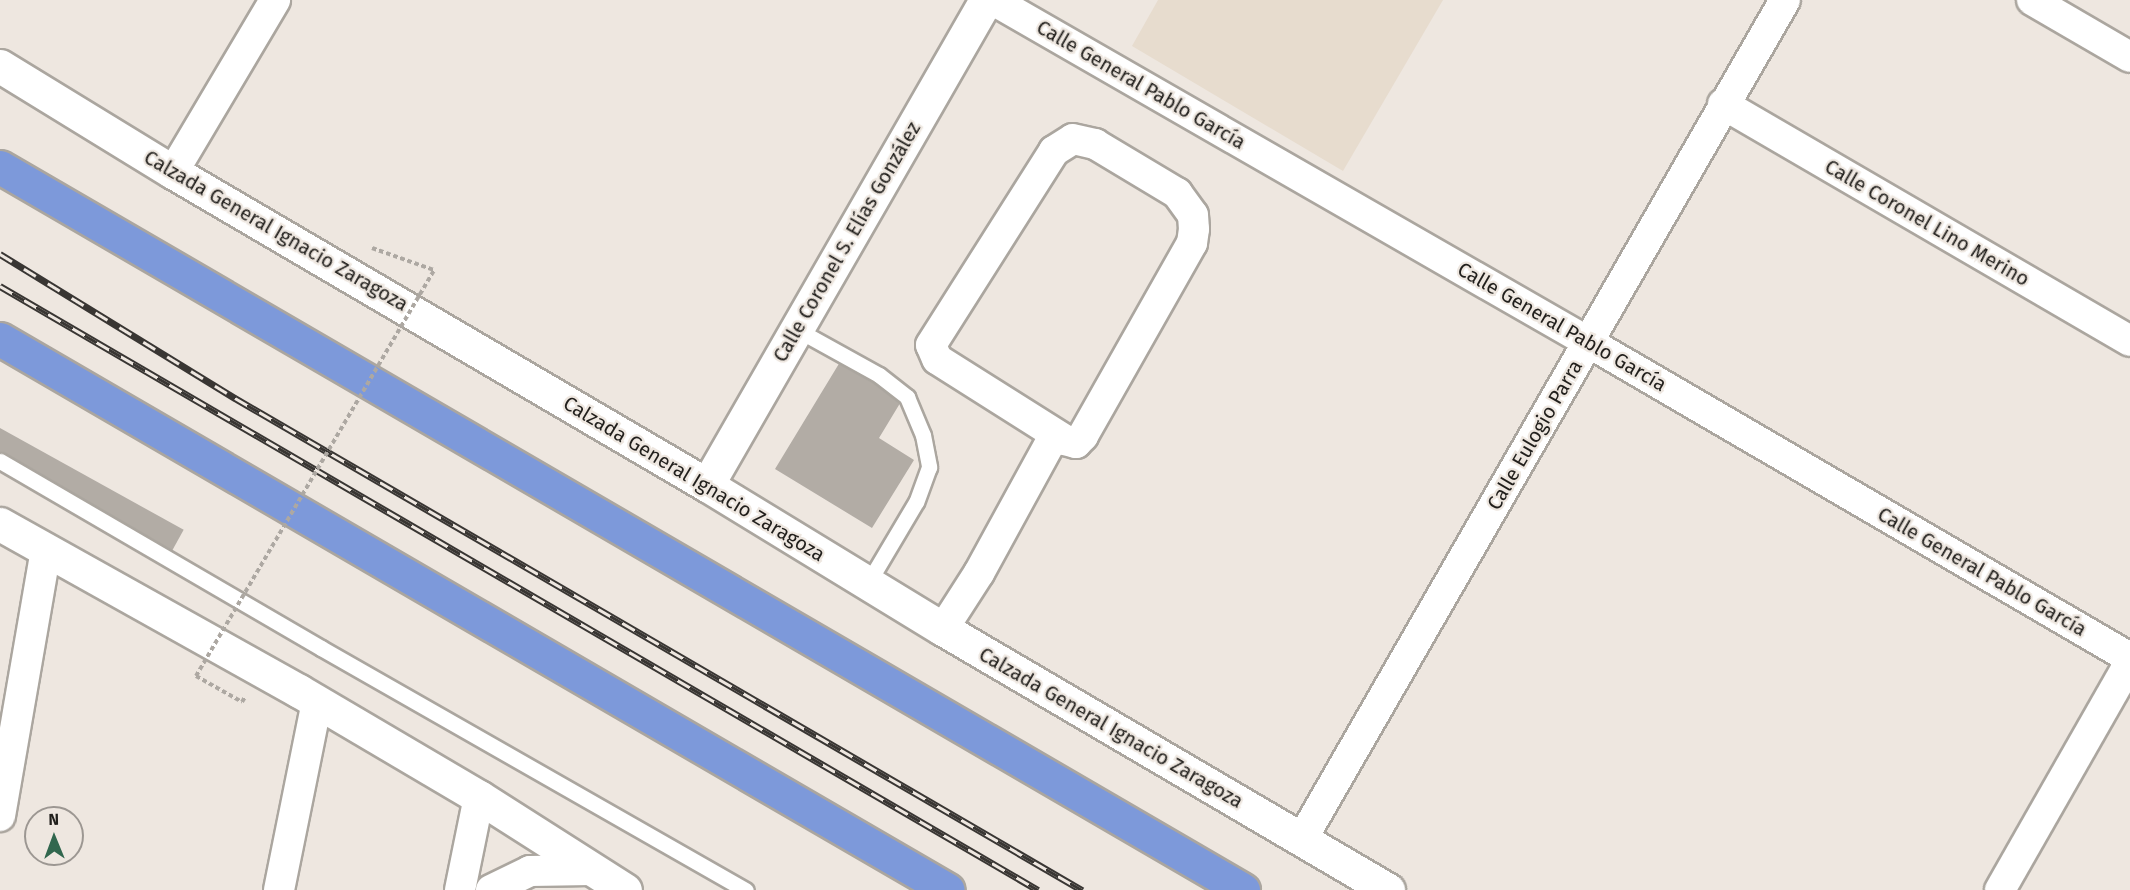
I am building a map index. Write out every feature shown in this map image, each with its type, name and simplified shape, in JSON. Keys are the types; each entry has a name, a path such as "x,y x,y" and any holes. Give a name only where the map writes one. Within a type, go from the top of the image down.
{"highway":[{"path":"0,167 1243,890"},
{"path":"0,339 948,890"}],"main road":[{"name":"Calle Coronel S. Elías González","path":"707,485 986,0"},
{"name":"Calzada General Ignacio Zaragoza","path":"0,66 173,172 707,485 943,629 1388,890"},
{"path":"0,524 317,702 479,797 625,890"}],"street":[{"path":"173,172 275,0"},
{"name":"Calle General Pablo García","path":"993,0 1588,342 2130,660"},
{"name":"Calle Eulogio Parra","path":"1302,839 1723,104 1785,0"},
{"path":"2032,0 2130,57"},
{"name":"Calle Coronel Lino Merino","path":"1723,104 2130,341"},
{"path":"1073,139 1095,144 1177,193 1193,215 1194,230 1192,243 1080,440 1071,443 1055,434 937,359 931,345 1054,151 1073,139"},
{"path":"943,629 979,573 1055,434"},
{"path":"0,816 46,550"},
{"path":"2000,890 2130,660"},
{"path":"279,890 317,702"},
{"path":"460,890 479,797"},
{"path":"491,890 530,871 591,870"}],"lane":[{"path":"796,329 879,375 907,397 923,435 929,467 919,494 868,583"},
{"path":"0,461 321,648 746,890"}],"path":[{"path":"242,702 196,676 434,270 370,248"}],"shaded area":[{"path":"1158,0 1443,0 1343,171 1132,46"}],"building":[{"path":"840,362 902,400 879,438 914,460 872,528 775,469"},
{"path":"0,428 184,530 167,560 0,468"}],"railway":[{"path":"0,254 235,398 1082,890"},
{"path":"0,286 1038,890"}]}
